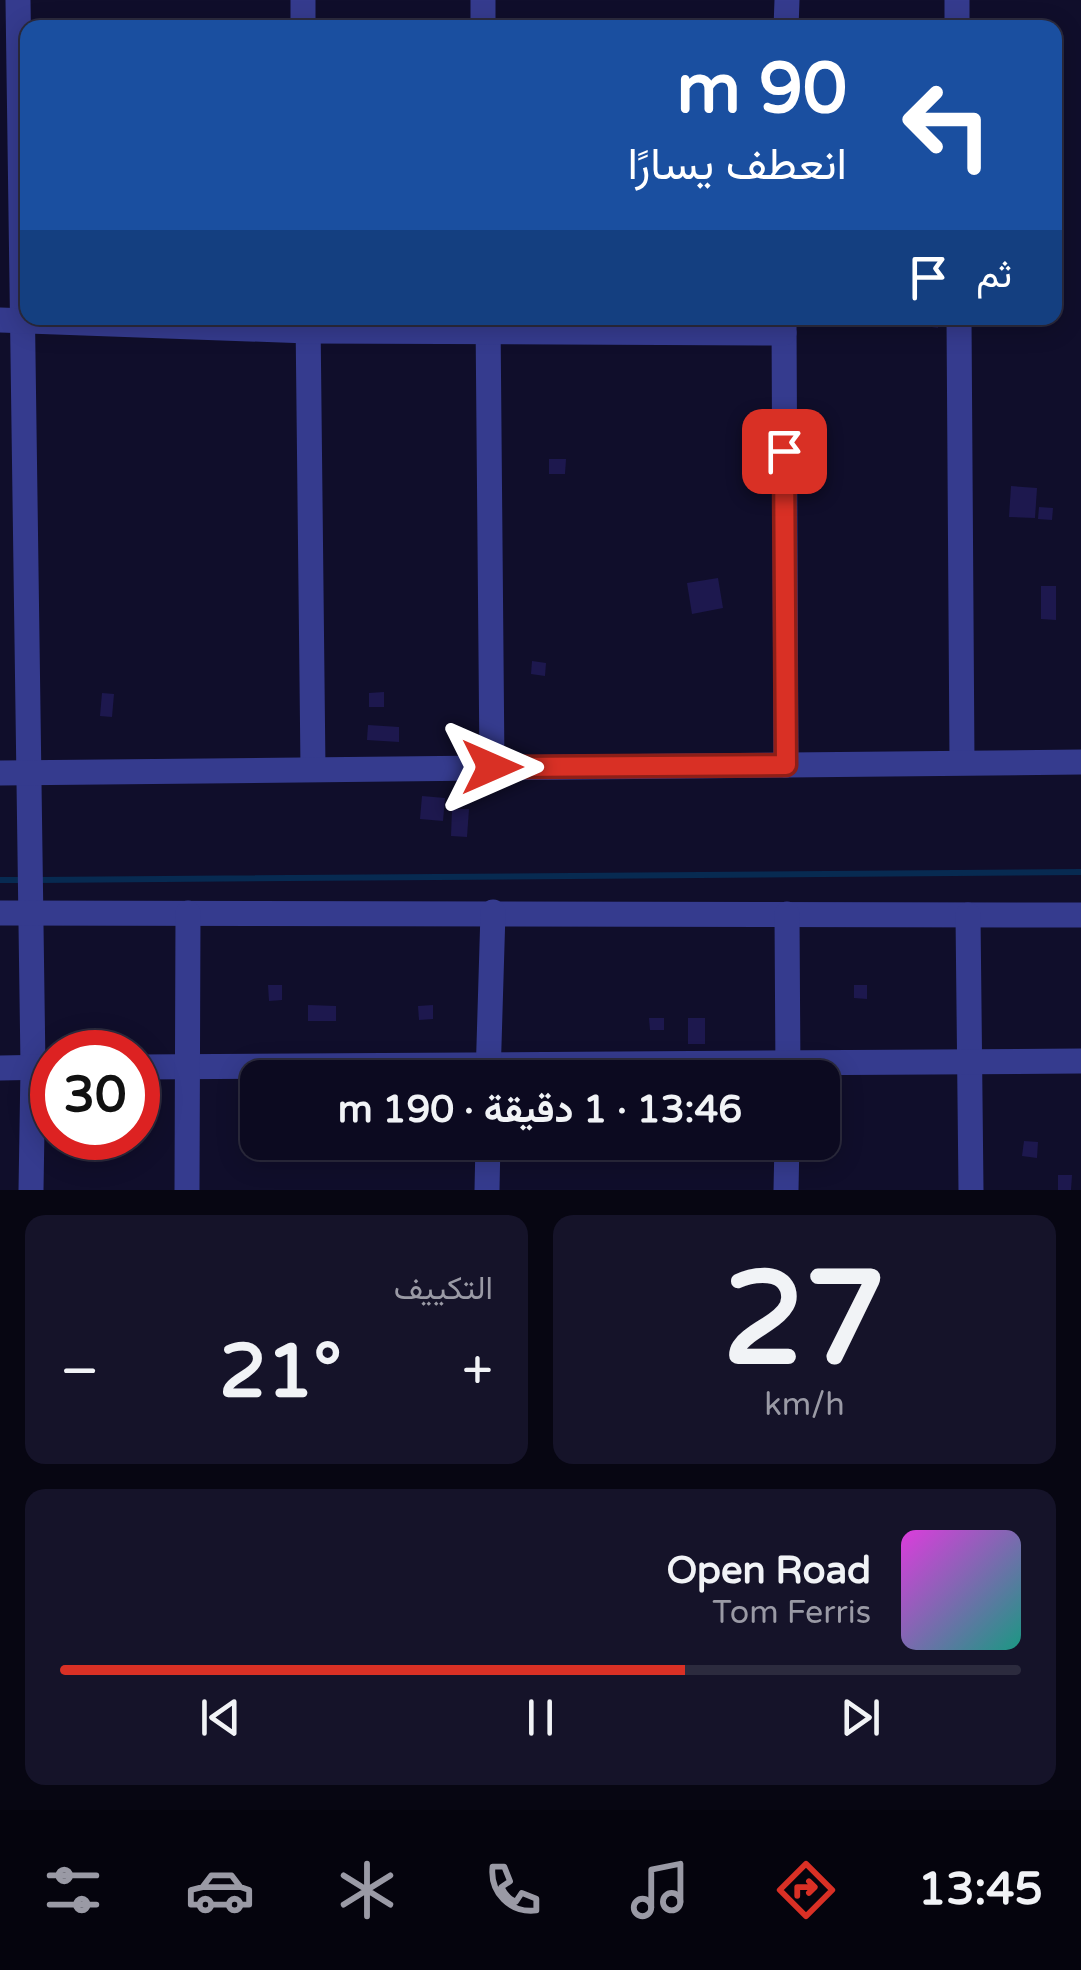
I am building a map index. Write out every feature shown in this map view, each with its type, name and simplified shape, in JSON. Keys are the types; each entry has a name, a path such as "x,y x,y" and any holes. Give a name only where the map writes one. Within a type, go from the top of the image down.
{"street":[{"path":"18,0 10,320 31,913 40,1030"},
{"path":"308,325 313,770"},
{"path":"488,325 492,767"},
{"path":"784,325 786,765"},
{"path":"959,325 962,762"},
{"path":"0,773 1081,762"},
{"path":"488,1060 493,912"},
{"path":"0,913 1081,915"},
{"path":"187,1190 188,913"},
{"path":"787,914 788,1060"},
{"path":"968,915 971,1190"},
{"path":"840,1068 1081,1061"},
{"path":"160,1066 240,1067"},
{"path":"0,1068 30,1067"},
{"path":"32,1190 35,1160"},
{"path":"487,1190 488,1160"},
{"path":"786,1190 787,1160"}],"building":[{"path":"549,459 566,459 565,474 549,474"},
{"path":"1011,486 1037,488 1035,518 1009,517"},
{"path":"1039,507 1053,508 1052,520 1038,519"},
{"path":"718,578 723,608 692,614 687,583"},
{"path":"1041,586 1056,586 1056,620 1041,619"},
{"path":"532,661 546,663 545,676 531,674"},
{"path":"384,692 384,707 369,707 369,693"},
{"path":"102,693 114,694 112,717 100,716"},
{"path":"368,725 399,727 399,742 367,740"},
{"path":"422,796 445,798 443,821 420,819"},
{"path":"452,809 469,809 467,837 451,836"},
{"path":"268,985 282,985 282,1000 269,1001"},
{"path":"854,985 867,985 867,999 854,998"},
{"path":"308,1005 336,1006 336,1021 308,1021"},
{"path":"433,1005 433,1019 419,1020 418,1006"},
{"path":"649,1018 664,1018 664,1030 650,1030"},
{"path":"688,1018 705,1018 705,1044 688,1044"},
{"path":"1024,1141 1038,1142 1037,1158 1022,1156"},
{"path":"1058,1175 1072,1175 1071,1190 1058,1190"}],"waterway":[{"path":"37,880 1081,872"},
{"path":"0,880 25,880"}],"route":[{"path":"492,767 786,765 784,451"}]}
